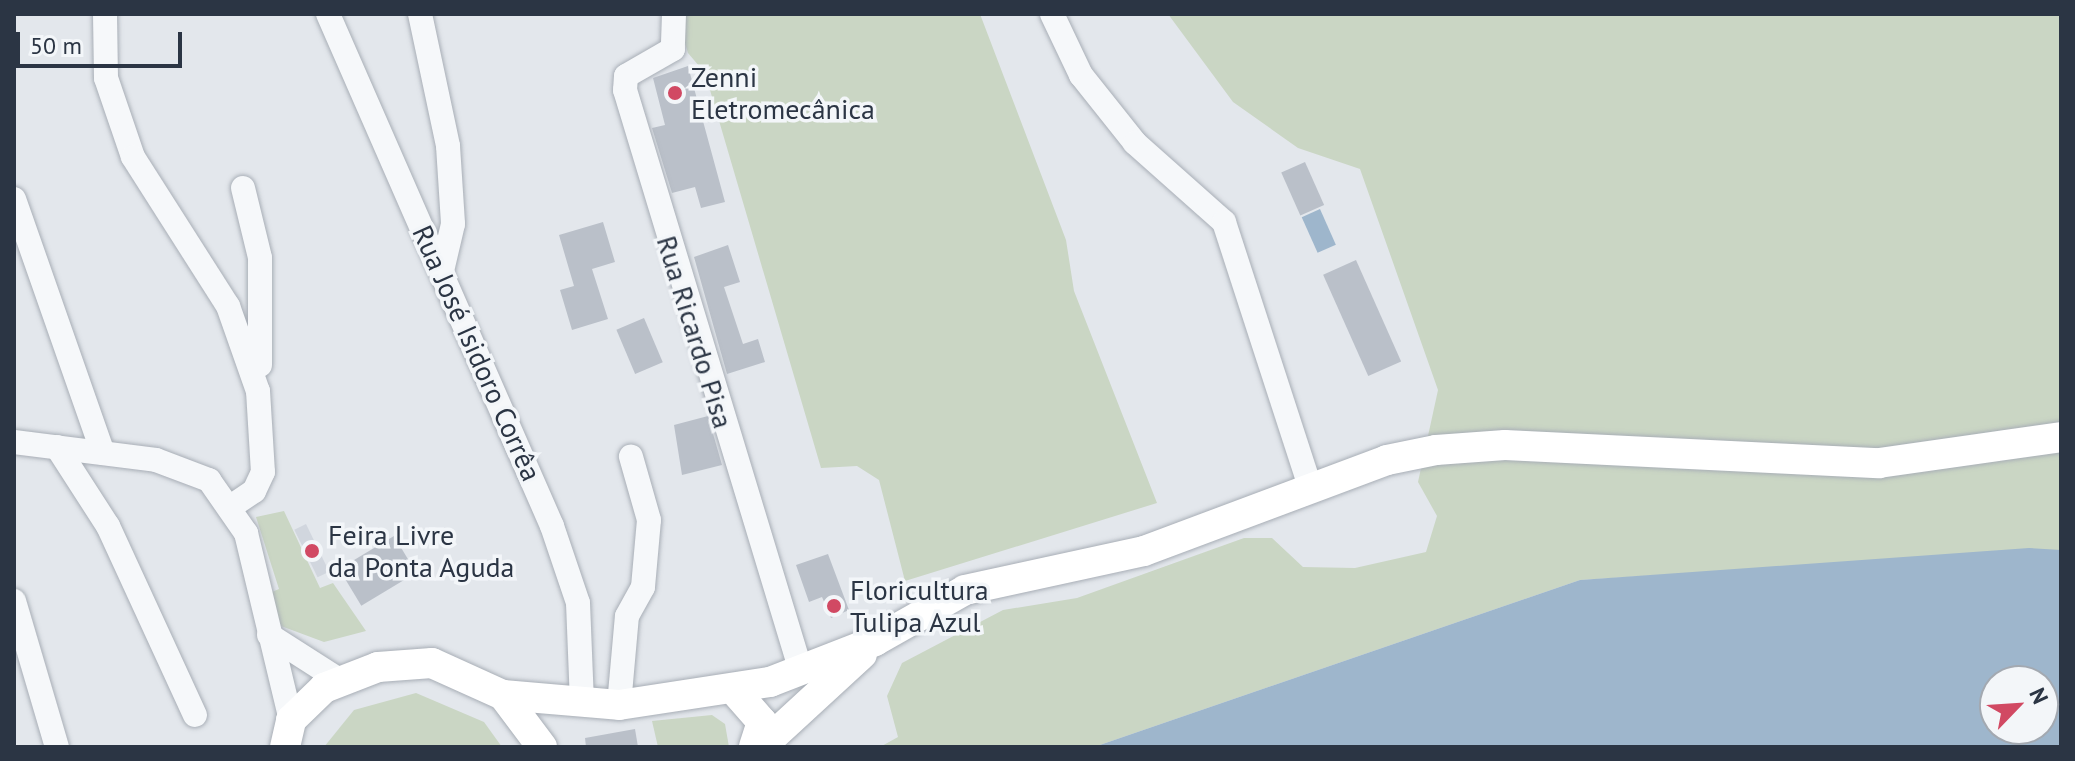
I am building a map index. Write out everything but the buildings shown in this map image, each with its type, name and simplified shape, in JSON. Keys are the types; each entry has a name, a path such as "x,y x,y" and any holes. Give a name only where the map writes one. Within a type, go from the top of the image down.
{"main road":[{"path":"266,747 288,733 341,681 378,667 432,663 503,695 582,704 619,705 734,690 801,671 875,641 965,590 1144,551 1387,460 1505,445 1879,463 2061,437"},
{"path":"761,747 875,641"},
{"path":"734,690 762,722 754,747"},
{"path":"503,695 542,747"}],"street":[{"path":"105,14 106,78 133,157 228,306 258,391"},
{"name":"Rua José Isidoro Corrêa","path":"328,14 442,271 578,603 582,704"},
{"path":"420,14 448,146 453,224 442,271"},
{"name":"Rua Ricardo Pisa","path":"674,14 673,49 626,76 625,90 801,671"},
{"path":"1052,14 1081,75 1135,143 1224,222 1311,489"},
{"path":"232,506 254,491 263,472 258,391 260,258 243,188"},
{"path":"14,199 103,453"},
{"path":"14,442 183,466 232,506 246,533 288,733"},
{"path":"57,447 108,526 195,715"},
{"path":"619,705 627,616 643,587 649,520 631,457"},
{"path":"14,601 57,747"},
{"path":"269,635 341,681"}],"shaded area":[{"name":"Feira Livre da Ponta Aguda","path":"306,524 329,572 318,577 294,530"}],"green space":[{"path":"676,14 980,14 1066,240 1074,291 1157,503 905,581 879,480 857,466 821,468 705,73 688,53"},
{"path":"1168,14 2061,14 2061,550 1580,580 1094,747 880,747 898,737 887,696 902,663 1003,610 1077,598 1244,538 1272,538 1303,567 1355,568 1426,552 1437,516 1418,482 1438,390 1360,169 1298,148 1233,102"},
{"path":"284,511 320,588 333,583 366,631 324,642 281,626 267,594 279,589 256,517"},
{"path":"416,693 484,722 502,747 324,747 354,710"},
{"path":"712,715 725,724 729,747 658,747 652,721"}],"water":[{"path":"1320,209 1336,245 1318,253 1302,217"},
{"path":"2029,548 2061,550 2061,747 1094,747 1580,580"}],"place":[{"name":"Zenni Eletromecânica","path":"675,93"},
{"name":"Feira Livre da Ponta Aguda","path":"312,551"},
{"name":"Floricultura Tulipa Azul","path":"834,606"}]}
